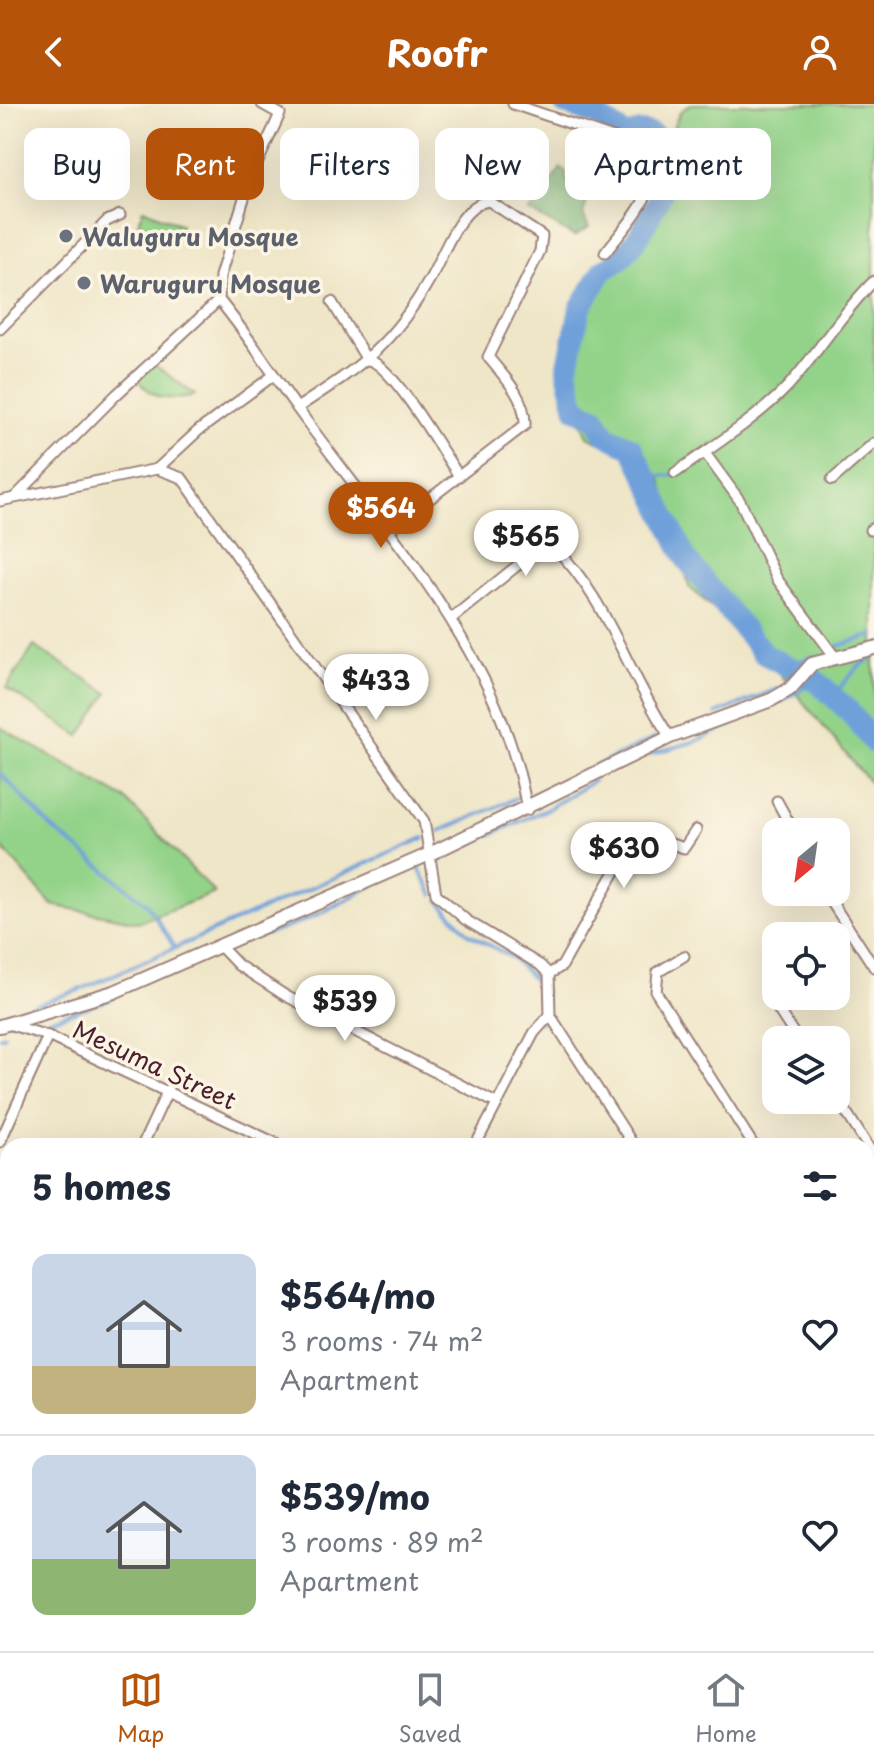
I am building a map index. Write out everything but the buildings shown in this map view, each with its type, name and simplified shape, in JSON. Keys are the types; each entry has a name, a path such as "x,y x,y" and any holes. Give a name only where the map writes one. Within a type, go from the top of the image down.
{"street":[{"path":"262,104 280,114 250,179 220,276 219,300 451,619 504,728 522,780 527,810"},
{"path":"513,104 619,140 634,148 649,165 652,175 642,203 605,253"},
{"path":"297,408 367,360 402,324 459,226 477,205 489,201 542,236 544,244 488,357 511,383 523,408 525,425 388,531"},
{"path":"0,329 107,221 120,215"},
{"path":"675,473 786,388 840,318 874,281"},
{"path":"15,497 116,395 219,300"},
{"path":"332,302 367,360"},
{"path":"367,360 386,369 400,393 426,421 459,476"},
{"path":"157,469 198,431 274,375"},
{"path":"832,480 874,443"},
{"path":"705,453 740,501 781,586 835,657"},
{"path":"0,501 157,469 175,473 188,485 424,821 432,853 436,894 466,920 549,974"},
{"path":"451,619 534,552 553,546 574,568 596,600 649,706 670,737"},
{"path":"4,1025 114,992 527,810 670,737 771,700 794,684 804,670 835,657 874,648"},
{"path":"777,801 786,818"},
{"path":"549,974 562,966 635,836 642,835 684,848 696,830"},
{"path":"834,906 874,967"},
{"path":"220,946 238,965 286,996 496,1103"},
{"path":"684,956 658,972 656,992 749,1138"},
{"path":"549,974 550,1015 629,1138"},
{"path":"479,1138 534,1033 550,1015"},
{"name":"Mesuma Street","path":"4,1025 48,1036 266,1138"},
{"path":"2,1138 48,1036"},
{"path":"146,1138 168,1090"},
{"path":"847,1114 863,1138"}],"green space":[{"path":"691,104 874,104 874,788 759,648 689,587 661,481 649,466 588,436 573,404 568,357 583,296 618,270 663,200 771,200 771,128 673,128 680,112"},
{"path":"561,168 565,171 565,200 587,200 583,215 589,227 574,236 529,211 537,200 549,200 549,184"},
{"path":"143,209 181,225 173,241 138,223"},
{"path":"155,365 195,395 164,398 151,392 138,380"},
{"path":"34,646 108,693 80,736 6,688"},
{"path":"0,727 124,798 215,893 138,922 52,905 0,845"}],"waterway":[{"path":"565,104 596,115 627,136 646,132 653,135 663,146 672,172 635,241 625,254 604,269 580,308 567,370 576,409 595,417 606,435 632,448 686,559 764,654 816,681 849,711 874,743"},
{"path":"643,469 660,476 673,475"},
{"path":"838,646 874,635"},
{"path":"787,656 799,661 815,656"},
{"path":"833,696 857,668 874,656"},
{"path":"782,701 816,681"},
{"path":"716,714 782,687"},
{"path":"643,756 697,741 761,710"},
{"path":"440,831 519,797 525,799 656,738"},
{"path":"0,773 52,828 147,904 175,948"},
{"path":"551,807 593,781"},
{"path":"458,849 550,808"},
{"path":"0,1018 84,988 424,838"},
{"path":"417,864 433,895"},
{"path":"253,937 300,923 373,885"},
{"path":"439,901 469,934 513,958 545,991 540,1023"},
{"path":"34,1025 111,999"},
{"path":"552,1030 564,1044"},
{"path":"0,1037 4,1035"}],"place":[{"name":"Waluguru Mosque","path":"66,236"},
{"name":"Waruguru Mosque","path":"84,283"}]}
